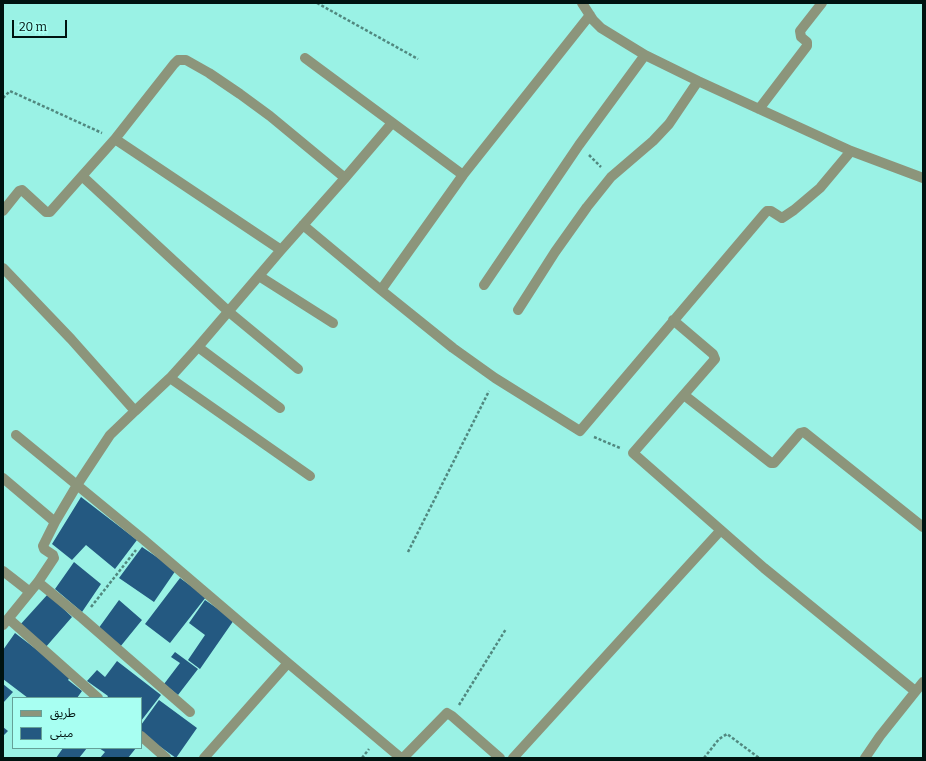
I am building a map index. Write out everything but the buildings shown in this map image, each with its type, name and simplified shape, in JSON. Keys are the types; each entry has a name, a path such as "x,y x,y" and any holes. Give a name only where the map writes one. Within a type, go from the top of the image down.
{"street":[{"path":"582,3 601,28 645,55 758,109 851,151 923,178"},
{"path":"758,109 807,46 807,42 801,37 800,31 822,3"},
{"path":"381,290 463,175 590,15"},
{"path":"484,286 579,145 645,55"},
{"path":"305,58 463,175"},
{"path":"3,211 19,191 22,190 46,212 50,212 115,139 178,60 186,60 209,72 252,103 345,178"},
{"path":"518,310 555,252 587,207 611,177 674,118 698,81"},
{"path":"97,697 6,622 38,582 54,558 53,555 44,549 43,546 55,522 110,435 170,378 392,123"},
{"path":"115,139 281,250"},
{"path":"303,225 453,348 496,378 580,431 767,211 771,211 782,218 784,217 820,188 851,151"},
{"path":"82,176 229,312 298,369"},
{"path":"3,268 71,339 135,411"},
{"path":"259,276 333,323"},
{"path":"674,320 715,357 714,361 633,453 720,531 915,691"},
{"path":"198,347 280,408"},
{"path":"170,378 310,476"},
{"path":"684,395 771,463 774,463 800,433 804,432 923,527"},
{"path":"16,435 144,540 402,758 445,715 449,714 500,758"},
{"path":"3,478 55,522"},
{"path":"513,758 720,531"},
{"path":"3,571 30,592"},
{"path":"38,582 82,618 190,712"},
{"path":"204,758 288,663"},
{"path":"865,758 880,736 923,682"},
{"path":"142,737 166,758"}],"path":[{"path":"317,3 418,60"},
{"path":"3,98 10,91 115,139"},
{"path":"579,145 611,177"},
{"path":"408,552 496,378"},
{"path":"580,431 633,453"},
{"path":"82,618 144,540"},
{"path":"452,716 506,629"},
{"path":"704,758 719,739 727,734 760,758"}]}
